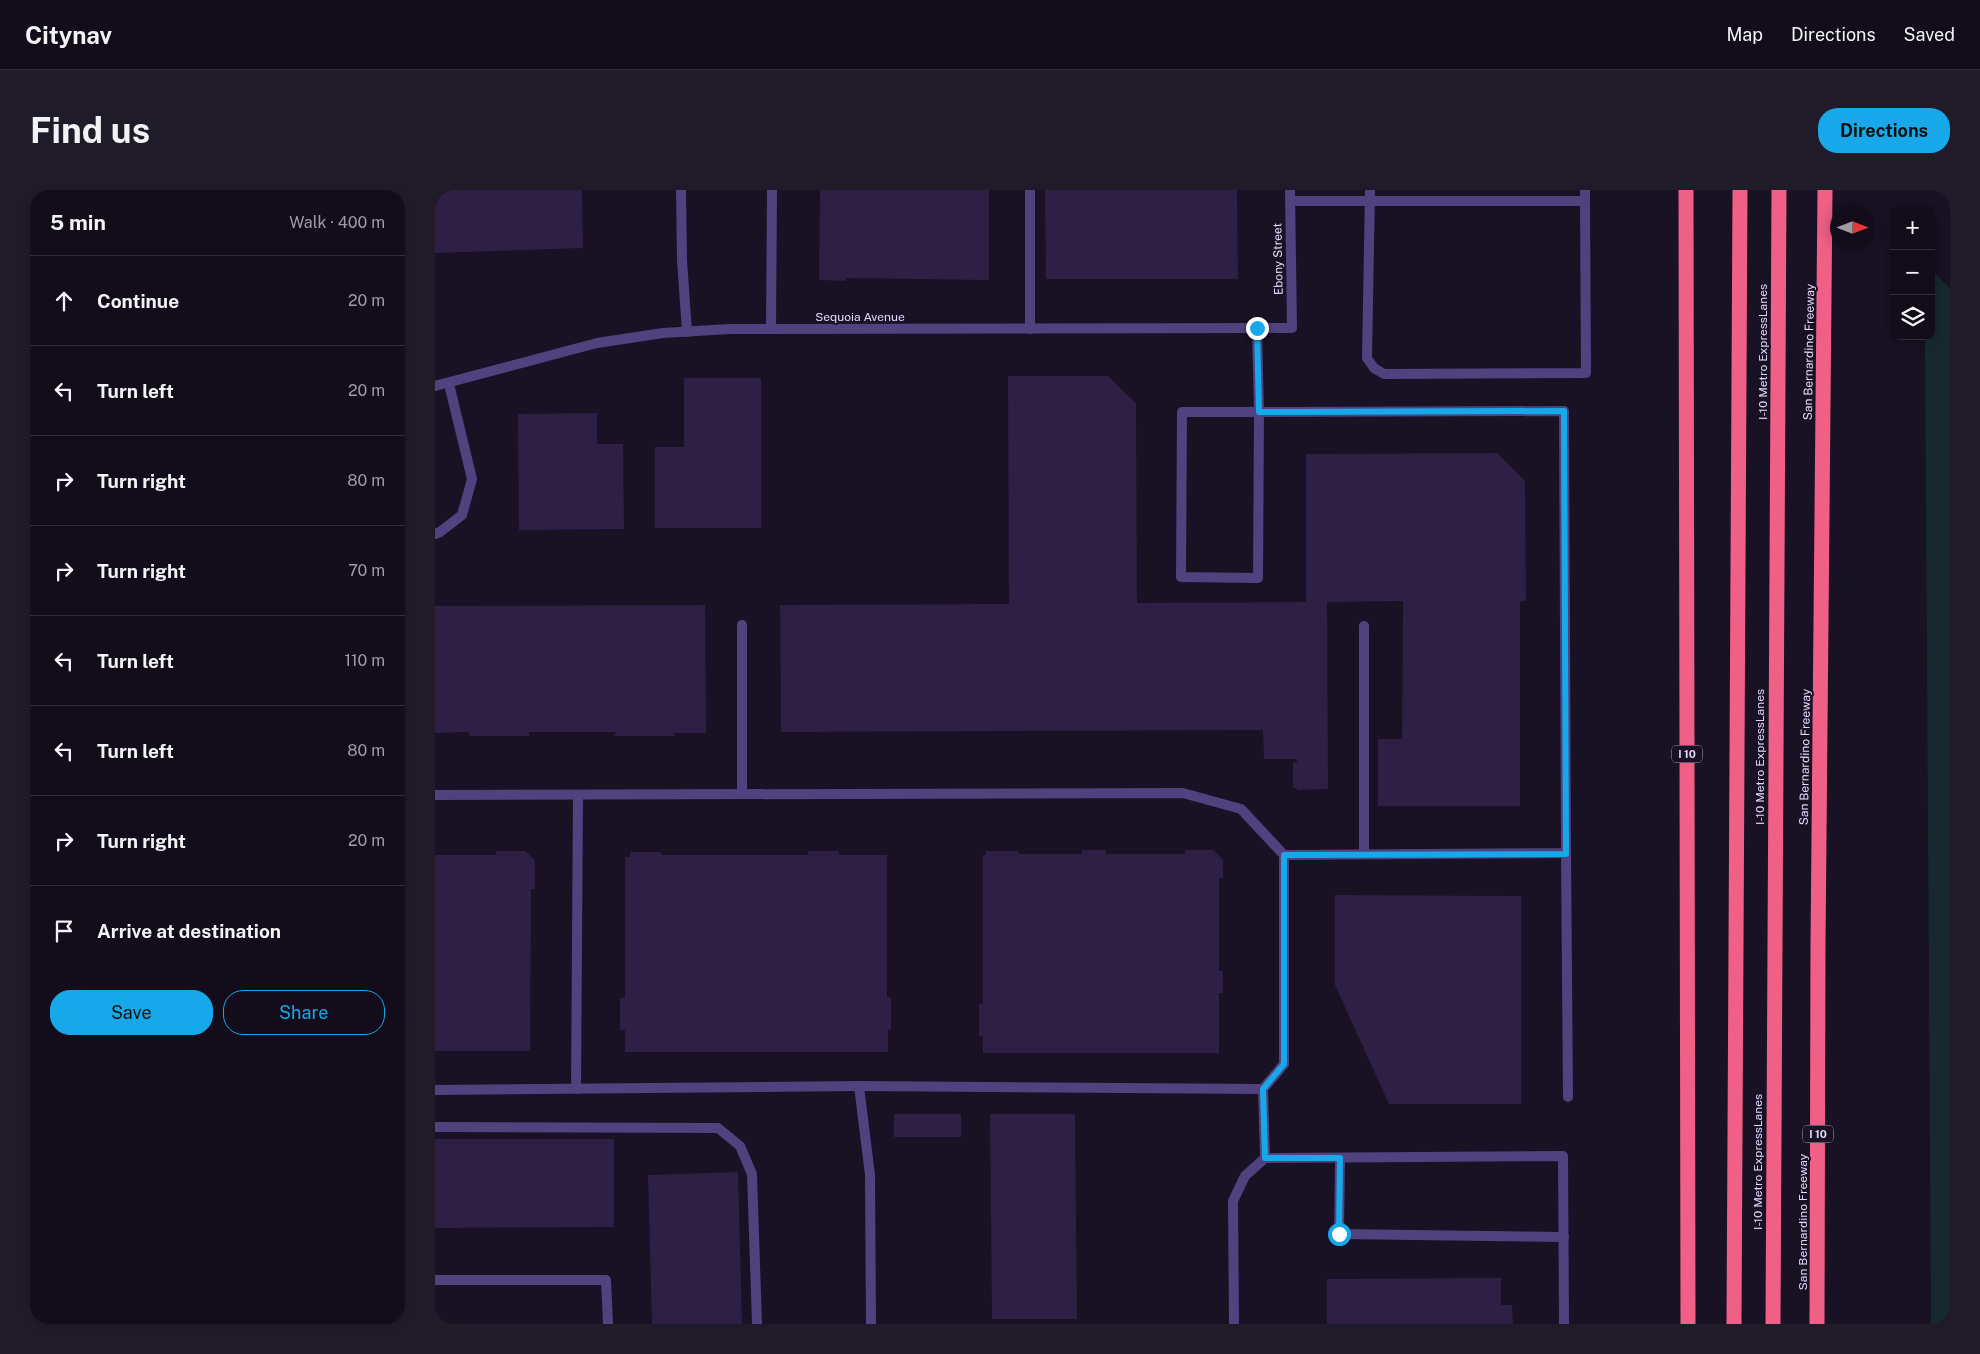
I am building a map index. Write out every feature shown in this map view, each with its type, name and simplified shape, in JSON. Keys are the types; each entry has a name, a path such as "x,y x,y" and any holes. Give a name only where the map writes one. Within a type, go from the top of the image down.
{"highway":[{"name":"I 10","path":"1686,190 1688,1322"},
{"name":"I-10 Metro ExpressLanes","path":"1734,1324 1740,190"},
{"name":"I-10 Metro ExpressLanes","path":"1773,1324 1779,190"},
{"name":"San Bernardino Freeway","path":"1817,1324 1818,934 1825,190"}],"street":[{"path":"681,190 682,260 687,332"},
{"path":"771,329 772,190"},
{"path":"1030,190 1030,329"},
{"name":"Ebony Street","path":"1290,190 1292,328"},
{"path":"1290,201 1370,201 1585,195 1586,373 1384,374 1374,368 1367,358 1370,201 1370,190"},
{"path":"1257,328 1259,412 1258,578 1181,577 1182,412 1259,412 1564,411 1568,1097"},
{"name":"Sequoia Avenue","path":"435,386 449,384 597,343 663,333 729,329 1292,328"},
{"path":"435,534 462,515 472,479 449,384"},
{"path":"742,624 742,794"},
{"path":"1364,626 1364,854"},
{"path":"435,795 1183,793 1241,809 1284,855 1284,1064 1263,1089 1265,1158"},
{"path":"576,1089 578,795"},
{"path":"1284,855 1566,854"},
{"path":"435,1090 859,1086 1263,1089"},
{"path":"859,1086 870,1175 871,1324"},
{"path":"435,1127 718,1128 740,1146 752,1174 757,1324"},
{"path":"1234,1324 1233,1201 1245,1176 1265,1158 1563,1156 1564,1324"},
{"path":"1340,1158 1339,1234 1564,1237"},
{"path":"435,1280 606,1280 608,1324"}],"green space":[{"path":"1935,274 1950,288 1950,1324 1931,1324 1925,340 1935,340"}],"building":[{"path":"435,190 582,190 583,248 435,253"},
{"path":"820,190 989,190 989,280 846,278 846,281 819,280"},
{"path":"1045,190 1237,190 1238,279 1046,279"},
{"path":"1008,376 1108,376 1136,403 1137,603 1306,602 1306,454 1497,453 1525,481 1526,601 1520,601 1520,806 1378,806 1378,739 1402,739 1403,601 1327,602 1328,789 1297,790 1297,788 1293,788 1293,762 1297,762 1297,759 1264,759 1263,730 781,732 780,605 1009,604"},
{"path":"684,378 761,378 761,528 655,528 655,447 684,447"},
{"path":"597,413 597,444 623,444 624,529 519,530 518,414"},
{"path":"705,605 706,733 674,733 674,736 614,736 616,732 529,732 529,736 469,736 469,732 435,733 435,606"},
{"path":"1082,850 1106,850 1106,854 1185,854 1185,850 1214,850 1223,860 1223,878 1219,878 1219,971 1223,971 1223,993 1219,993 1219,1053 983,1053 983,1036 979,1036 979,1004 983,1004 983,855 986,855 986,851 1018,851 1018,854 1082,854"},
{"path":"496,851 525,851 535,860 535,889 531,889 530,1051 435,1051 435,855 496,855"},
{"path":"808,851 839,851 839,855 887,855 887,997 891,997 891,1030 888,1030 888,1052 625,1052 625,1030 620,1030 620,998 625,998 625,857 630,857 630,852 661,852 661,855 808,855"},
{"path":"1335,895 1521,896 1521,1104 1389,1104 1335,985"},
{"path":"894,1114 961,1114 961,1137 894,1137"},
{"path":"990,1114 1075,1114 1077,1319 992,1319"},
{"path":"435,1139 614,1139 614,1227 435,1228"},
{"path":"738,1172 742,1324 652,1324 648,1175"},
{"path":"1501,1278 1501,1305 1512,1305 1513,1324 1327,1324 1327,1279"}],"route":[{"path":"1257,328 1259,412 1564,411 1566,854 1284,855 1284,1064 1263,1089 1265,1158 1340,1158 1339,1234"}]}
